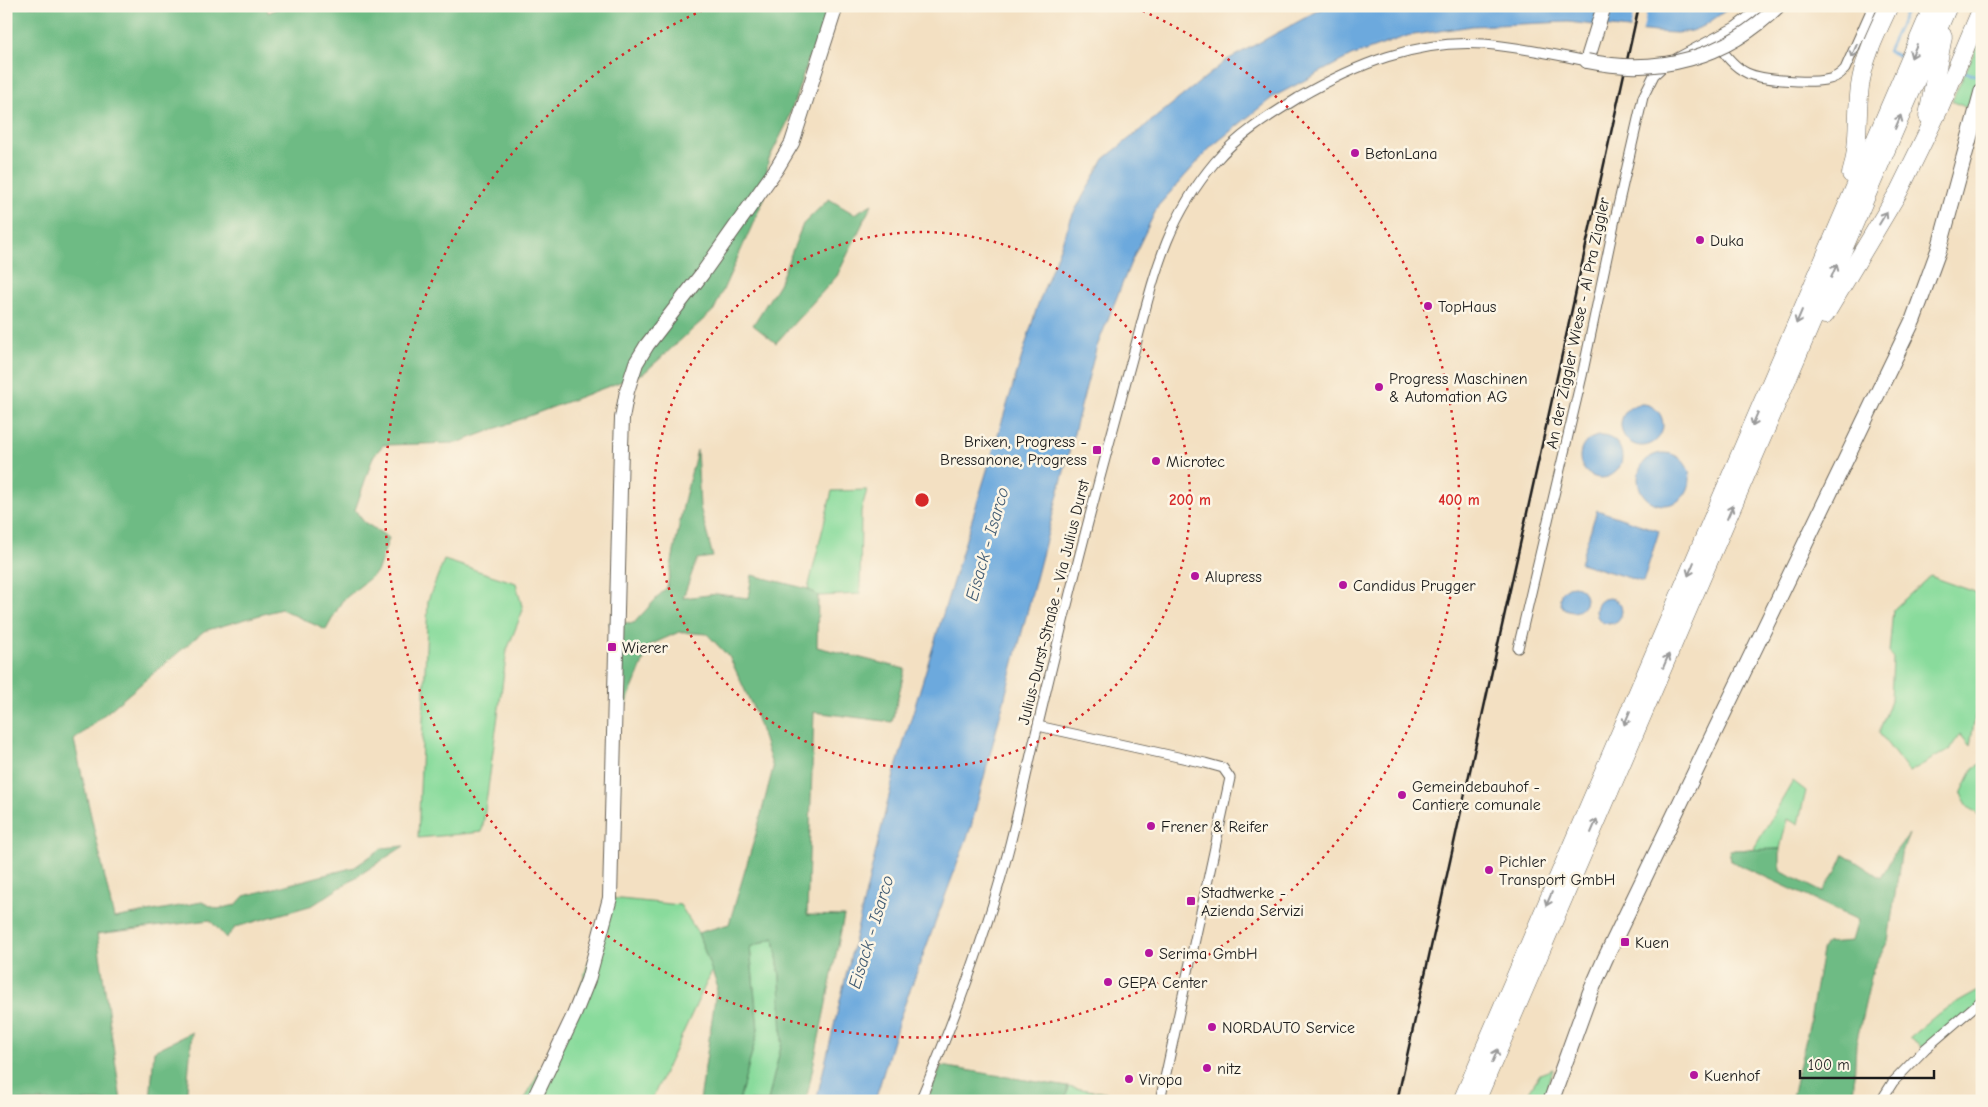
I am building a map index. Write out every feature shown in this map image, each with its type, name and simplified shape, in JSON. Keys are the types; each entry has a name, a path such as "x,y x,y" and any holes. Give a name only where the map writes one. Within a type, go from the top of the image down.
{"highway":[{"path":"1832,240 1856,158 1860,86 1865,59 1889,6"},
{"path":"1462,1101 1933,6"},
{"path":"1476,1101 1948,6"},
{"path":"1921,148 1944,34 1954,6"},
{"path":"1794,364 1899,191 1921,148 1982,8"}],"main road":[{"path":"1551,1101 1590,993 1609,951 1913,320 1939,249 1982,91"}],"street":[{"path":"533,1101 574,1015 588,980 610,898 622,418 627,392 636,363 778,168 792,143 836,6"},
{"path":"1604,6 1588,61 1635,67 1679,62 1721,47 1739,38 1756,26 1778,6"},
{"name":"An der Ziggler Wiese - Al Pra Ziggler","path":"1518,648 1582,376 1615,219 1645,91 1654,75 1666,64 1735,27 1762,6"},
{"path":"1714,39 1727,58 1749,74 1764,78 1815,81 1834,78 1845,70 1873,6"},
{"name":"Julius-Durst-Straße - Via Julius Durst","path":"920,1101 951,1025 1004,869 1093,503 1156,272 1170,232 1184,205 1218,158 1243,135 1275,112 1328,81 1388,56 1436,45 1476,44 1536,51 1588,61"},
{"path":"1038,726 1205,762 1223,768 1230,778 1160,1101"},
{"path":"1881,1101 1893,1082 1926,1048 1982,1000"}],"green space":[{"path":"6,6 267,6 268,13 282,6 833,6 808,60 787,123 768,161 764,199 714,310 644,373 457,443 383,445 373,457 355,510 364,522 389,538 377,572 342,601 326,630 281,609 204,631 74,740 114,918 202,902 217,909 236,905 244,896 355,867 382,848 404,846 313,905 236,927 226,938 210,920 97,934 121,1101 6,1101"},
{"path":"1982,35 1982,72 1971,110 1952,101"},
{"path":"829,199 854,214 872,204 837,276 776,343 753,325 779,284 803,224"},
{"path":"697,450 700,507 713,557 697,559 683,598 717,594 748,598 752,575 808,589 818,596 817,647 905,669 892,722 814,712 807,915 844,916 806,1101 768,1101 782,1042 780,976 774,938 750,947 758,1030 739,1101 700,1101 717,985 698,933 729,924 773,768 755,712 730,658 707,634 679,632 650,645 614,734 617,646 609,622 634,623 667,587 684,501"},
{"path":"867,490 861,511 860,594 818,596 808,589 832,491"},
{"path":"444,560 516,583 523,610 507,650 482,832 418,838 428,600"},
{"path":"1930,576 1975,592 1982,600 1982,695 1978,700 1970,746 1960,734 1950,749 1909,772 1879,733 1891,700 1893,658 1889,652 1893,610"},
{"path":"1982,763 1982,817 1969,808 1961,794 1973,768"},
{"path":"1793,781 1806,791 1798,824 1787,819 1780,849 1753,850"},
{"path":"1909,834 1901,855 1888,941 1873,969 1856,1044 1853,1101 1791,1101 1809,1026 1822,951 1826,943 1852,941 1858,920 1731,861 1729,850 1780,849 1780,871 1822,892 1837,870 1844,854 1881,878 1895,852"},
{"path":"610,898 680,905 698,933 712,971 651,1101 524,1101 576,1000"},
{"path":"774,938 780,976 782,1042 768,1101 739,1101 758,1030 750,947"},
{"path":"1982,989 1982,1002 1927,1051 1909,1038 1939,1013"},
{"path":"192,1032 186,1101 150,1101 154,1051"},
{"path":"941,1066 1068,1087 1065,1101 926,1101"},
{"path":"1553,1069 1544,1101 1523,1101 1540,1074"},
{"path":"1068,1087 1150,1100 1065,1101"}],"water":[{"name":"Eisack - Isarco","path":"1327,6 1732,6 1704,26 1691,31 1677,33 1568,22 1472,26 1407,36 1351,56 1273,97 1211,147 1158,206 1131,262 1096,349 971,827 900,1017 875,1101 816,1101 895,771 1037,307 1073,214 1104,159 1227,60"},
{"path":"1646,404 1654,407 1660,413 1663,425 1660,437 1654,443 1638,446 1630,443 1624,437 1621,421 1624,413 1630,407"},
{"path":"1597,436 1605,436 1616,442 1622,457 1616,472 1605,478 1597,478 1586,472 1580,461 1580,453 1586,442"},
{"path":"1664,453 1678,457 1686,465 1690,479 1686,493 1678,501 1664,505 1650,501 1642,493 1638,479 1642,465 1650,457"},
{"path":"1597,510 1659,531 1643,582 1580,563"},
{"path":"1573,586 1582,590 1586,599 1582,608 1573,612 1564,608 1560,599 1564,590"},
{"path":"1609,598 1618,602 1622,611 1618,620 1609,624 1600,620 1596,611 1600,602"}],"pier":[{"path":"1635,6 1648,6 1642,33 1630,31"}],"waterway":[{"path":"1899,56 1888,51 1909,6"},
{"path":"1965,72 1982,77"}],"railway":[{"path":"1397,1101 1639,6"}],"place":[{"name":"BetonLana","path":"1355,153"},
{"name":"Duka","path":"1700,240"},
{"name":"TopHaus","path":"1428,306"},
{"name":"Progress Maschinen & Automation AG","path":"1379,387"},
{"name":"Brixen, Progress - Bressanone, Progress","path":"1097,450"},
{"name":"Microtec","path":"1156,461"},
{"name":"Alupress","path":"1195,576"},
{"name":"Candidus Prugger","path":"1343,585"},
{"name":"Wierer","path":"612,647"},
{"name":"Gemeindebauhof - Cantiere comunale","path":"1402,795"},
{"name":"Frener & Reifer","path":"1151,826"},
{"name":"Pichler Transport GmbH","path":"1489,870"},
{"name":"Stadtwerke - Azienda Servizi","path":"1191,901"},
{"name":"Kuen","path":"1625,942"},
{"name":"Serima GmbH","path":"1149,953"},
{"name":"GEPA Center","path":"1108,982"},
{"name":"NORDAUTO Service","path":"1212,1027"},
{"name":"nitz","path":"1207,1068"},
{"name":"Kuenhof","path":"1694,1075"},
{"name":"Viropa","path":"1129,1079"}]}
